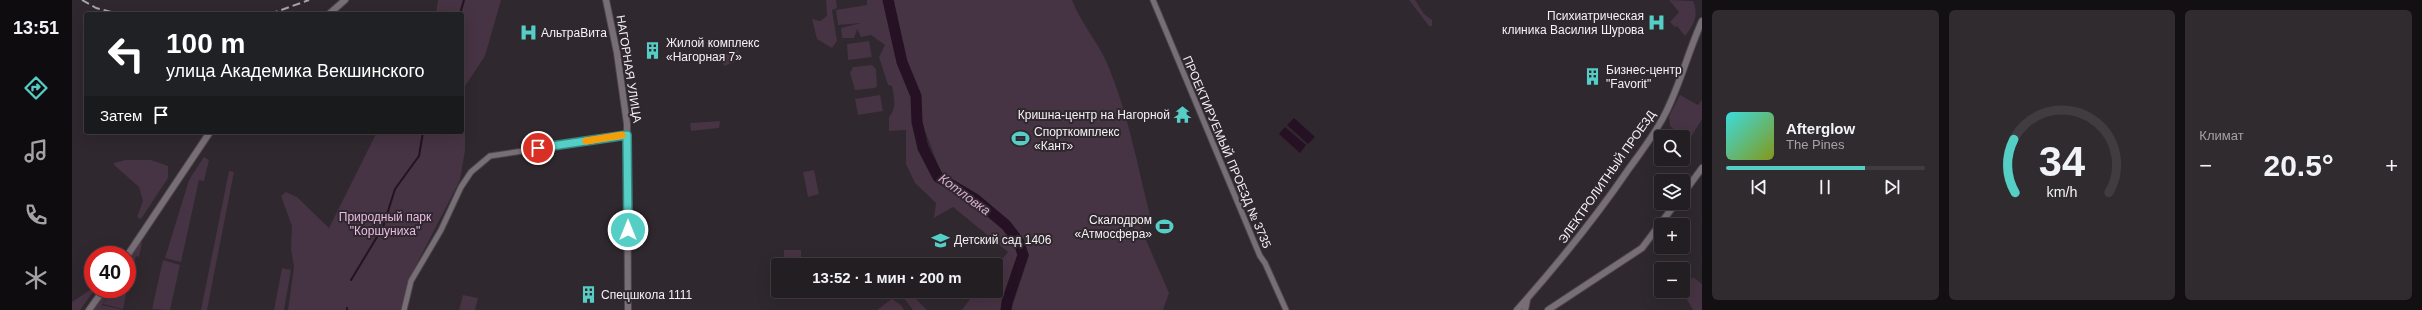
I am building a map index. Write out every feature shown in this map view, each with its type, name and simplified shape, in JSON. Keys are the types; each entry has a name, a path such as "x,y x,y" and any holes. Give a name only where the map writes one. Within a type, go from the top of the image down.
{"street":[{"path":"331,12 345,0"},
{"name":"НАГОРНАЯ УЛИЦА","path":"606,0 617,53 627,135 628,310"},
{"name":"ПРОЕКТИРУЕМЫЙ ПРОЕЗД № 3735","path":"1153,0 1260,256 1265,263 1286,310"},
{"name":"ЭЛЕКТРОЛИТНЫЙ ПРОЕЗД","path":"1517,310 1564,258 1599,212 1650,139 1674,95 1702,21"},
{"path":"134,246 209,134"},
{"path":"404,310 414,274 441,230 461,187 477,166 490,156 627,135"},
{"path":"1690,184 1702,168"},
{"path":"1548,310 1642,248 1671,210"},
{"path":"1525,310 1529,297"},
{"path":"89,310 98,298"}],"green space":[{"name":"Природный парк \"Коршуниха\"","path":"438,0 501,0 485,56 465,86 465,150 460,180 407,283 401,310 288,310 294,267 291,249 292,226 281,196 286,192 297,197 329,228 376,134 464,134 464,12 436,12"},
{"path":"826,0 836,0 837,8 832,10 837,41 832,48 817,39 812,19 820,21 827,16"},
{"name":"Спорткомплекс «Кант»","path":"867,0 893,0 898,23 894,0 1072,0 1081,19 1103,54 1123,108 1150,215 1145,226 1140,226 1169,293 1163,310 1011,310 1029,255 1025,248 1022,264 1011,294 1009,310 962,310 971,298 1003,298 1003,258 1008,252 953,207 934,218 936,203 915,183 906,164 906,130 889,131 889,117 892,114 894,106 894,94 892,86 888,85 879,57 885,45 871,35 861,37 857,29 854,38 842,38 841,28 861,23 838,25 836,10 867,5","holes":["924,128 939,168 935,165 923,134"]},
{"path":"1409,0 1415,0 1424,14 1432,20 1432,26 1429,26"},
{"path":"1669,0 1693,1 1696,11 1695,20 1685,36 1677,26 1675,27 1670,22 1679,12"},
{"path":"869,41 872,57 848,60 847,44"},
{"path":"738,49 742,59 724,66 720,56"},
{"path":"872,65 876,69 877,86 875,88 855,90 850,73 853,67"},
{"path":"880,95 883,111 858,115 855,99"},
{"path":"1680,95 1698,105 1702,100 1702,119 1691,137 1690,130 1675,130 1670,126 1669,116"},
{"path":"720,121 719,128 691,131 690,123"},
{"path":"204,157 209,160 204,181 199,180 181,262 165,258 189,180"},
{"path":"125,160 151,160 168,166 168,178 141,219 137,217 143,201 139,187 114,165 114,163"},
{"path":"814,170 819,194 808,197 803,172"},
{"path":"229,171 234,172 207,310 201,310"},
{"path":"138,241 142,243 139,257 136,256 136,246 135,246"},
{"path":"784,250 801,250 801,258 784,258"},
{"path":"163,260 180,265 170,310 152,309"},
{"path":"282,268 291,270 284,310 274,310"},
{"path":"1693,277 1702,284 1702,310 1693,310 1686,298 1690,298 1690,281"},
{"path":"84,294 84,298 89,298 80,310 72,310 72,302"},
{"path":"463,295 478,298 475,310 459,310"},
{"path":"99,298 106,298 102,305 124,310 90,310"},
{"path":"107,298 125,298 123,309 103,304"},
{"path":"904,298 915,298 927,310 913,310"},
{"path":"892,299 901,305 904,310 877,310"}],"shaded area":[{"path":"1294,118 1315,137 1308,144 1287,125"},
{"path":"1285,127 1306,145 1300,153 1279,134"}],"waterway":[{"path":"461,12 464,0"},
{"name":"Котловка","path":"888,0 902,62 916,96 917,122 923,148 938,177 975,199 1006,225 1019,242 1023,255 1007,302 1006,310"},
{"path":"351,280 383,227 395,189 419,156 423,134"}],"railway":[{"path":"82,0 96,8 111,12"},
{"path":"276,12 309,0"}],"slow traffic":[{"path":"586,141 622,135"}],"place":[{"name":"Психиатрическая клиника Василия Шурова","path":"1657,23"},
{"name":"АльтраВита","path":"528,33"},
{"name":"Жилой комплекс «Нагорная 7»","path":"653,50"},
{"name":"Бизнес-центр \"Favorit\"","path":"1593,77"},
{"name":"Кришна-центр на Нагорной","path":"1183,115"},
{"name":"Спорткомплекс «Кант»","path":"1021,139"},
{"name":"Скалодром «Атмосфера»","path":"1165,227"},
{"name":"Детский сад 1406","path":"941,240"},
{"name":"Спецшкола 1111","path":"588,295"}],"route":[{"path":"538,148 627,135 628,230"}]}
